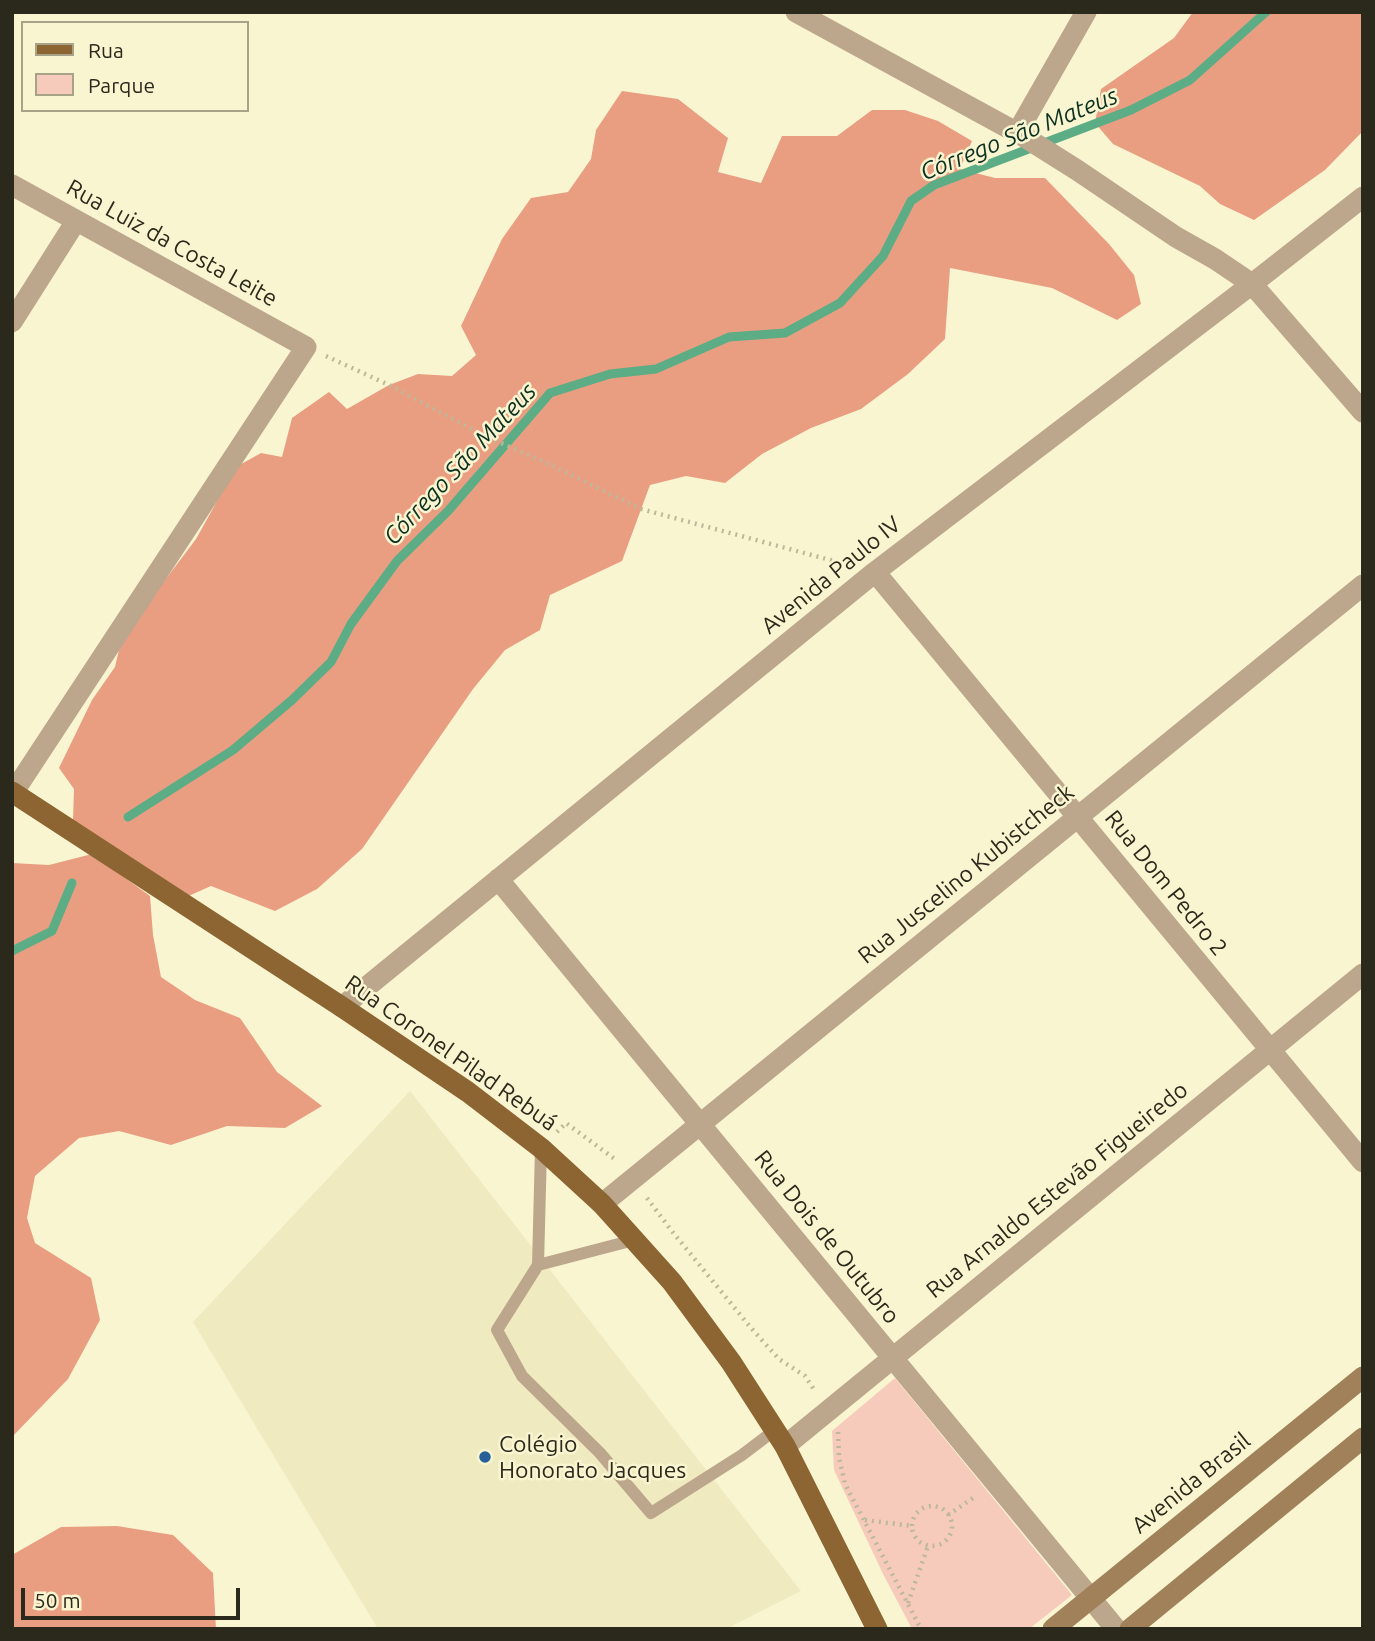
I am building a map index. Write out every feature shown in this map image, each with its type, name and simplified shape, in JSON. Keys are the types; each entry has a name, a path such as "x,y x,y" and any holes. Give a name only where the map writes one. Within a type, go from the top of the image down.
{"main road":[{"name":"Rua Coronel Pilad Rebuá","path":"13,792 468,1092 541,1148 602,1204 679,1292 731,1363 780,1438 877,1629"}],"street":[{"path":"796,12 1020,134 1252,284 1363,412"},
{"path":"1020,134 1086,12"},
{"name":"Rua Luiz da Costa Leite","path":"12,185 306,347"},
{"name":"Avenida Paulo IV","path":"342,1007 876,572 1363,197"},
{"path":"12,322 76,221"},
{"path":"13,792 306,347"},
{"name":"Rua Dom Pedro 2","path":"876,572 1363,1162"},
{"name":"Rua Juscelino Kubistcheck","path":"602,1204 1363,584"},
{"name":"Rua Dois de Outubro","path":"498,879 1116,1629"},
{"name":"Rua Arnaldo Estevão Figueiredo","path":"780,1438 892,1358 1363,974"},
{"name":"Avenida Brasil","path":"1053,1629 1363,1377"},
{"path":"1129,1629 1363,1438"}],"lane":[{"path":"541,1148 538,1265 497,1330 522,1376 600,1453 651,1513 743,1455 780,1438"},
{"path":"538,1265 634,1240"}],"path":[{"path":"306,347 389,385 483,435 641,509 876,572"},
{"path":"931,1507 939,1508 948,1515 952,1525 948,1539 942,1544 928,1546 916,1539 912,1525 918,1513 931,1507"},
{"path":"864,1520 912,1525"},
{"path":"908,1603 928,1546"}],"shaded area":[{"path":"1193,12 1363,12 1363,131 1325,170 1254,220 1220,204 1200,186 1113,144 1095,123 1101,89 1174,38"},
{"path":"622,91 678,99 728,138 718,172 761,183 782,136 837,136 872,110 905,110 938,121 972,141 960,169 995,178 1045,178 1109,244 1134,275 1141,304 1117,320 1052,288 950,268 945,339 908,374 861,409 811,428 762,454 725,483 686,476 650,485 622,561 550,595 540,630 505,650 473,689 362,849 317,889 275,911 211,886 184,898 73,820 74,789 59,768 92,700 115,667 122,637 196,539 236,467 261,453 282,457 292,418 329,392 347,409 389,385 418,374 452,376 476,355 461,326 502,239 531,198 568,192 591,159 596,130"},
{"path":"92,854 150,896 153,935 161,977 195,1000 240,1018 277,1072 322,1106 285,1128 227,1126 171,1145 119,1131 79,1138 35,1176 27,1218 35,1243 91,1278 100,1320 68,1379 12,1437 12,863 49,865"},
{"name":"Colégio Honorato Jacques","path":"410,1091 801,1591 726,1629 378,1629 193,1322"},
{"path":"117,1526 173,1535 213,1573 216,1629 12,1629 12,1555 61,1527"}],"green space":[{"path":"895,1378 1072,1595 1029,1629 912,1629 834,1470 832,1431"}],"waterway":[{"name":"Córrego São Mateus","path":"128,817 233,750 292,700 331,662 351,624 397,561 448,511 550,393 610,374 656,369 729,337 785,333 840,303 883,256 911,201 934,185 1131,110 1190,80 1266,12"},
{"path":"12,951 52,931 72,883"}],"place":[{"name":"Colégio Honorato Jacques","path":"485,1457"}]}
